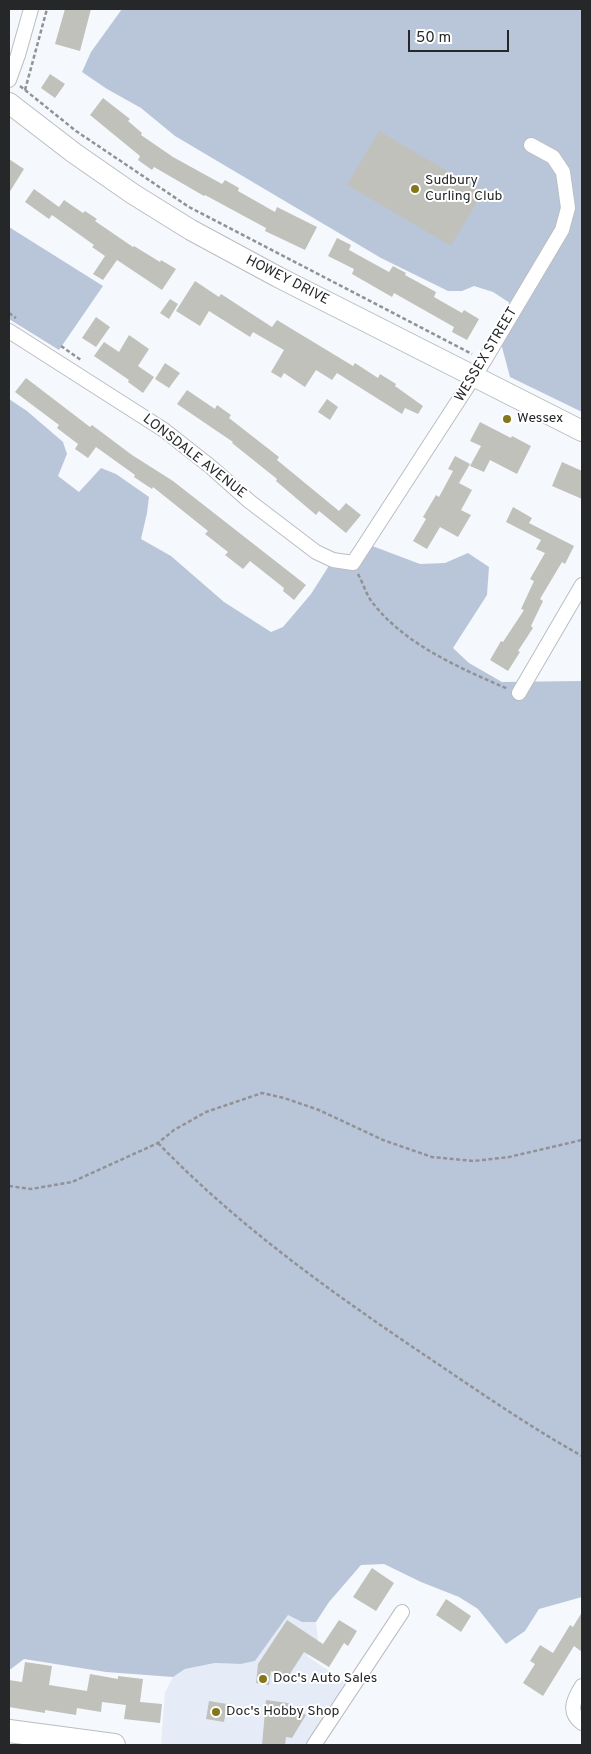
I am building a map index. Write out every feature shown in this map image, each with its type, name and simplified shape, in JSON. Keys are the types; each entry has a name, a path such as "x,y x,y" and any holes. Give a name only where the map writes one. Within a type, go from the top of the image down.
{"main road":[{"name":"HOWEY DRIVE","path":"9,103 38,127 100,172 191,230 244,259 479,369 582,431"},
{"path":"9,1731 114,1745"}],"street":[{"path":"9,79 31,9"},
{"name":"WESSEX STREET","path":"353,563 479,369 562,230 568,208 563,172 553,157 531,146"},
{"name":"LONSDALE AVENUE","path":"9,331 164,430 211,467 249,501 316,552 333,560 353,563"},
{"path":"519,693 582,585"},
{"path":"314,1745 402,1612"},
{"path":"582,1686 574,1699 573,1711 582,1723"}],"path":[{"path":"25,90 47,9"},
{"path":"9,79 68,125 189,207 479,369"},
{"path":"353,563 371,601 405,635 466,671 519,693"},
{"path":"9,1186 30,1188 72,1182 158,1143 174,1130 206,1112 262,1093 319,1110 383,1140 432,1157 474,1161 509,1157 582,1140"},
{"path":"158,1143 192,1178 259,1236 359,1310 543,1434 582,1456"}],"shaded area":[{"path":"122,9 582,9 582,412 510,377 499,336 516,307 493,292 474,286 462,291 448,291 381,258 175,136 141,108 82,72 91,52"},
{"path":"9,227 103,286 59,350 9,319"},
{"path":"9,399 27,411 63,442 67,454 58,476 79,492 101,468 116,474 149,497 141,539 171,556 224,602 271,632 283,627 311,594 332,561 354,564 367,544 420,564 445,563 468,553 489,567 487,595 453,648 469,663 502,682 582,681 582,1597 539,1609 525,1631 506,1644 478,1609 459,1597 421,1582 384,1564 361,1565 329,1602 316,1622 302,1622 288,1615 255,1661 241,1664 215,1663 185,1669 173,1677 106,1672 24,1659 9,1669"},
{"path":"288,1615 302,1622 316,1622 318,1640 307,1656 352,1687 313,1745 161,1745 165,1692 173,1677 185,1669 215,1663 241,1664 255,1661"}],"building":[{"path":"65,9 91,9 80,51 55,44"},
{"path":"50,74 65,84 55,98 41,88"},
{"path":"103,98 130,119 128,121 142,133 141,135 173,157 222,184 225,180 239,188 238,191 275,212 277,207 317,227 305,250 265,231 266,228 204,196 154,167 152,170 138,160 140,156 90,115"},
{"name":"Sudbury Curling Club","path":"379,131 483,192 451,246 347,185"},
{"path":"9,159 24,169 9,193"},
{"path":"34,189 59,207 64,200 83,213 85,211 97,219 95,221 133,247 176,269 162,290 117,260 103,280 93,274 105,256 92,247 94,245 52,215 49,219 25,202"},
{"path":"337,238 351,245 349,250 389,272 393,266 436,292 434,297 462,313 464,310 479,319 467,340 452,332 454,327 394,293 392,297 352,274 354,269 328,256"},
{"path":"195,281 219,297 221,294 272,327 277,320 353,366 355,363 378,378 380,374 396,384 395,386 423,406 418,414 405,408 402,414 337,373 332,380 316,370 305,387 284,373 281,378 271,372 284,350 253,332 250,337 209,311 200,326 176,311"},
{"path":"170,299 178,304 169,319 160,313"},
{"path":"96,317 110,327 96,347 82,338"},
{"path":"129,335 149,349 138,366 154,377 143,393 128,382 129,380 94,356 104,342 119,352"},
{"path":"165,363 180,373 169,388 155,379"},
{"path":"26,378 90,427 92,425 132,455 173,481 306,585 294,600 283,591 284,588 250,561 243,569 225,555 228,552 205,534 208,531 153,487 152,489 134,477 135,475 96,447 88,458 75,449 78,444 57,428 59,425 15,392"},
{"path":"187,390 215,409 217,405 231,415 229,418 279,457 277,460 339,511 346,503 361,515 346,533 319,511 316,515 233,442 177,404"},
{"path":"327,399 338,407 330,420 318,412"},
{"path":"480,422 531,446 517,474 490,460 484,472 470,466 481,446 470,441"},
{"path":"455,456 470,464 459,483 472,490 461,510 471,515 458,537 440,527 427,549 413,541 426,519 423,517 436,495 439,497 453,471 448,469"},
{"path":"562,462 582,471 582,499 552,486"},
{"path":"513,507 532,518 529,523 574,546 565,564 562,562 540,599 543,601 531,626 533,628 508,671 490,660 501,641 503,642 524,610 521,609 534,581 530,579 545,553 536,549 541,540 506,522"},
{"path":"372,1568 394,1583 376,1611 353,1597"},
{"path":"446,1599 471,1616 461,1632 436,1615"},
{"path":"582,1612 582,1652 574,1646 543,1696 523,1683 535,1664 530,1661 540,1645 553,1653 570,1625 573,1627"},
{"path":"287,1620 323,1644 339,1620 357,1631 348,1646 344,1643 329,1667 304,1652 286,1680 271,1671 269,1685 256,1683 258,1664"},
{"path":"25,1662 52,1666 49,1685 87,1691 90,1674 118,1679 118,1676 143,1679 140,1702 162,1704 160,1723 124,1719 126,1705 102,1702 101,1712 77,1708 76,1715 45,1710 45,1713 9,1707 9,1680 22,1682"},
{"path":"266,1700 288,1703 306,1715 292,1738 286,1737 285,1745 262,1745"},
{"name":"Doc's Hobby Shop","path":"209,1701 227,1704 224,1722 206,1719"}],"place":[{"name":"Sudbury Curling Club","path":"415,189"},
{"name":"Wessex","path":"507,419"},
{"name":"Doc's Auto Sales","path":"263,1679"},
{"name":"Doc's Hobby Shop","path":"216,1712"}]}
